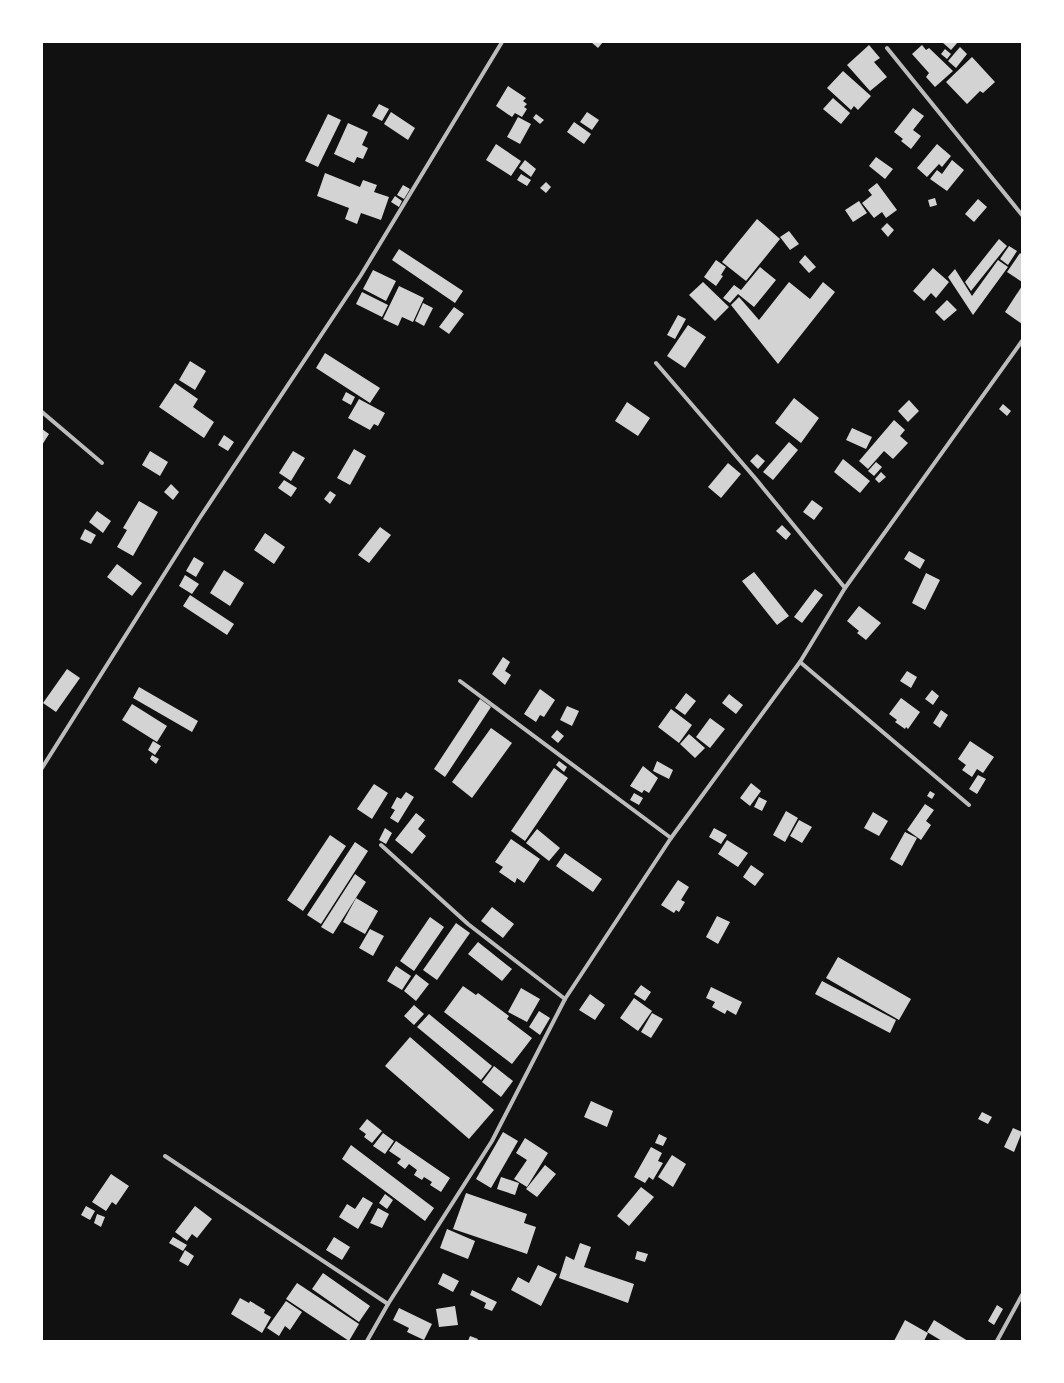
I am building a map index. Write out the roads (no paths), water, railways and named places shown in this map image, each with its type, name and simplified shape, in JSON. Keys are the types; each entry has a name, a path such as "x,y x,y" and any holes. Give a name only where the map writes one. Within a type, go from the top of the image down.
{"street":[{"path":"42,768 199,519 361,275 502,42"},
{"path":"887,48 1022,215"},
{"path":"367,1341 388,1304 492,1141 565,999 671,838 800,662 845,588 1022,341"},
{"path":"656,363 755,478 845,588"},
{"path":"42,412 102,463"},
{"path":"800,662 969,805"},
{"path":"460,681 671,838"},
{"path":"381,845 468,924 565,999"},
{"path":"165,1156 388,1304"},
{"path":"997,1341 1022,1295"}]}
